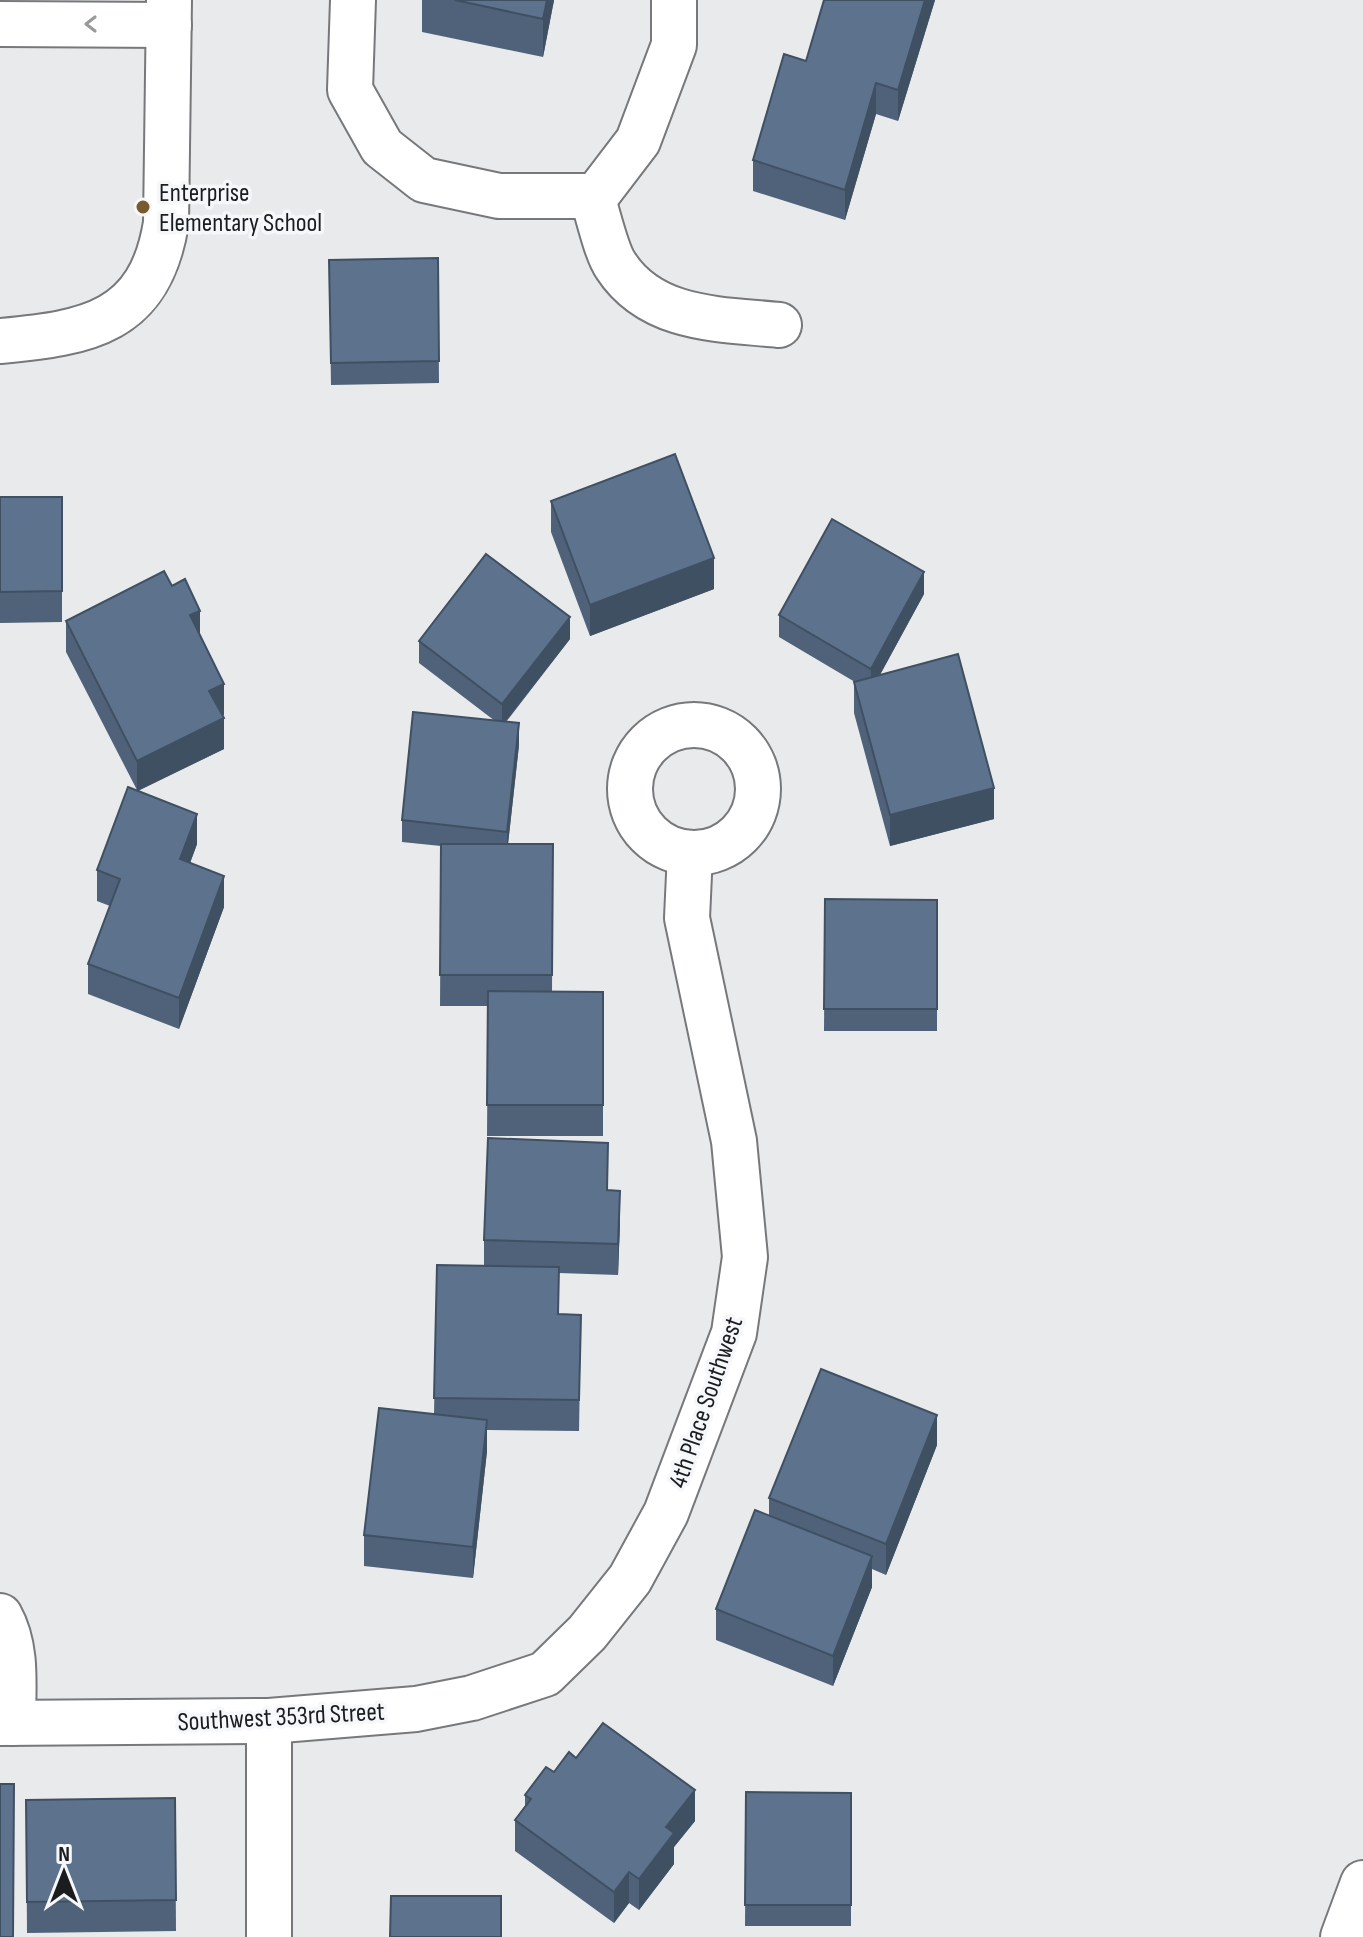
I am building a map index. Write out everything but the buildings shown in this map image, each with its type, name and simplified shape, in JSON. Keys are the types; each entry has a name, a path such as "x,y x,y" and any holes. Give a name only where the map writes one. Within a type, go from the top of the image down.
{"street":[{"path":"353,0 350,90 382,147 424,180 499,196 596,196 638,141 674,45 674,0"},
{"path":"0,24 169,12 166,223 161,253 151,277 125,307 98,322 66,333 0,341"},
{"path":"592,196 615,265 647,299 690,316 779,325"},
{"name":"4th Place Southwest","path":"545,1674 587,1633 630,1579 666,1513 734,1333 745,1257 734,1141 687,918 690,853"},
{"name":"Southwest 353rd Street","path":"0,1616 9,1632 12,1652 6,1723 269,1721 416,1709 472,1698 545,1674"},
{"path":"269,1721 269,1937"},
{"path":"1343,1937 1363,1883"}],"place":[{"name":"Enterprise Elementary School","path":"143,207"}]}
